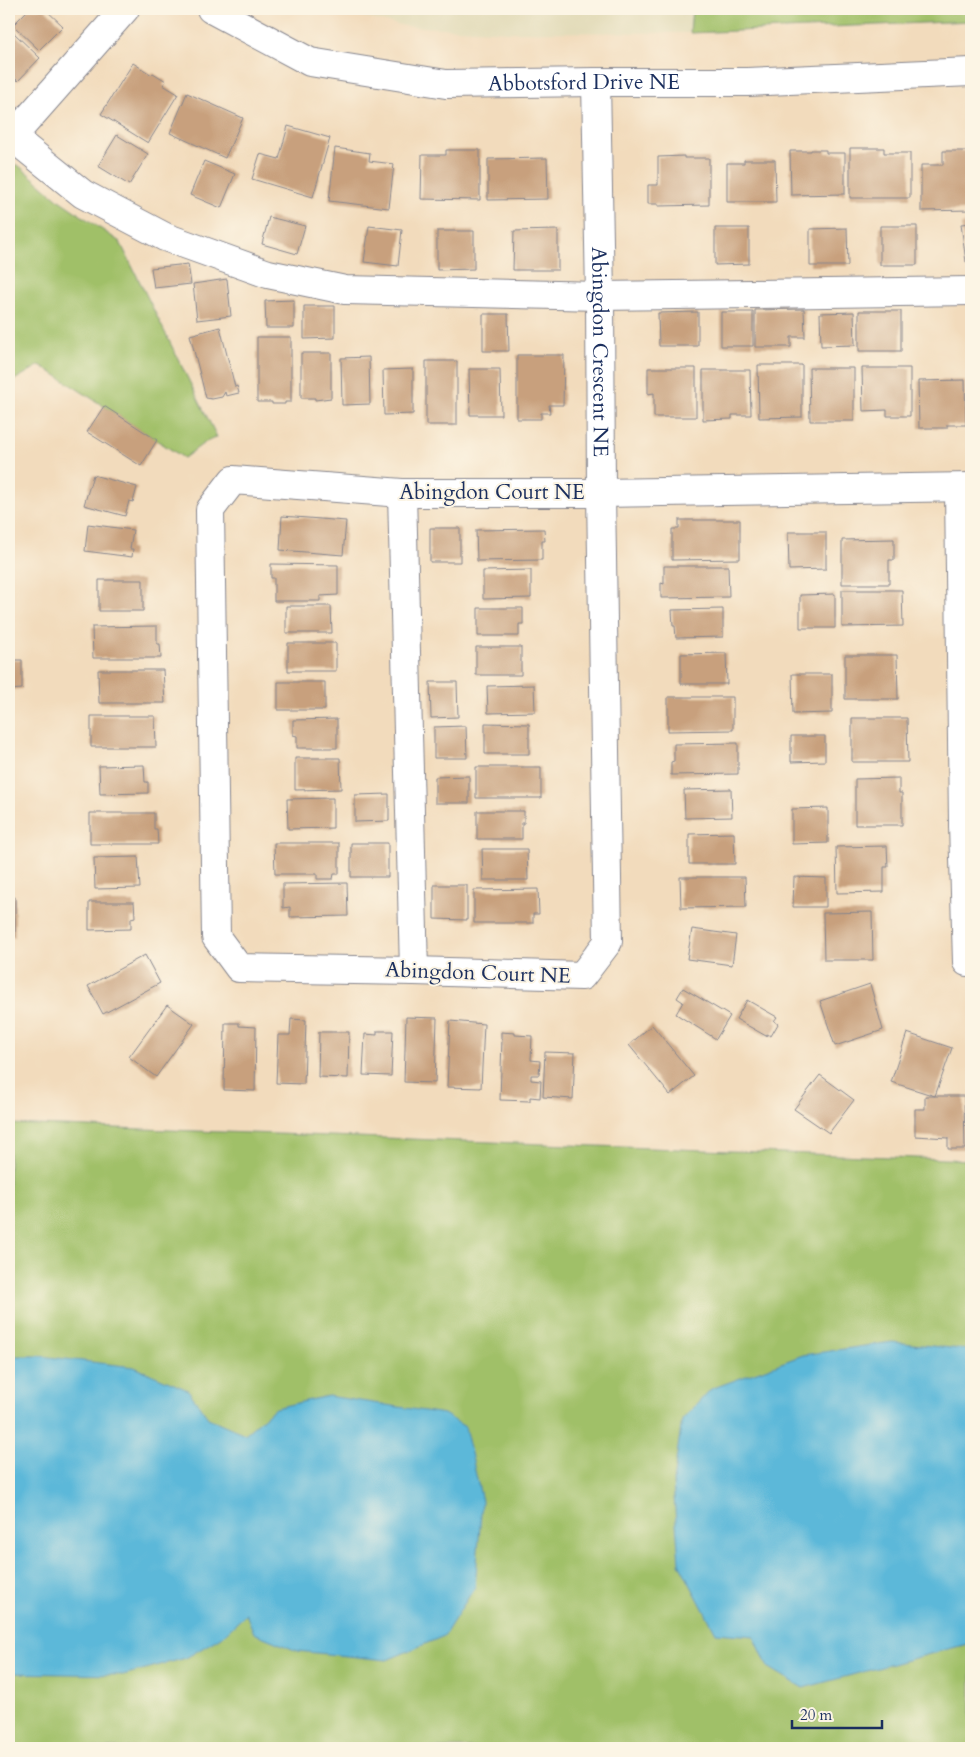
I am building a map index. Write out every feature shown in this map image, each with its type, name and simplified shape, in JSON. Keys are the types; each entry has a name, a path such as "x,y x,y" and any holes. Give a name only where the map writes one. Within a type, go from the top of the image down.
{"street":[{"path":"125,9 11,138 83,194 165,237 268,274 345,290 600,296 971,291"},
{"name":"Abbotsford Drive NE","path":"211,9 310,62 446,84 747,82 971,72"},
{"name":"Abingdon Crescent NE","path":"596,82 601,493"},
{"name":"Abingdon Court NE","path":"233,480 402,493 601,493 608,942 582,976 239,968 216,937 210,510 233,480"},
{"path":"601,493 965,488 966,962"},
{"path":"402,493 414,971"}],"shaded area":[{"path":"326,9 692,9 690,33 509,32 405,26"}],"green space":[{"path":"692,9 971,9 971,21 690,33"},
{"path":"9,165 18,165 59,200 120,242 217,437 204,443 184,458 40,365 9,383"},
{"path":"9,1124 971,1160 971,1748 9,1748"}],"water":[{"path":"892,1342 971,1350 971,1643 803,1688 768,1667 754,1636 716,1633 679,1563 673,1482 682,1420 711,1389 803,1355"},
{"path":"9,1356 40,1356 134,1367 188,1390 208,1418 245,1434 275,1408 328,1396 444,1414 465,1427 482,1501 475,1587 444,1636 387,1660 297,1651 254,1633 246,1614 224,1635 186,1658 123,1675 9,1673"}],"building":[{"path":"29,9 45,9 63,26 39,50 13,25"},
{"path":"14,33 40,58 18,81 9,72 9,38"},
{"path":"133,63 166,81 163,85 178,94 148,143 101,114"},
{"path":"187,93 243,118 225,158 170,133"},
{"path":"288,126 330,138 313,197 252,179 260,154 279,159"},
{"path":"117,135 148,154 129,185 98,166"},
{"path":"335,148 370,153 369,161 394,164 389,208 329,201"},
{"path":"850,148 884,148 884,153 910,153 910,198 850,198"},
{"path":"446,150 480,150 480,200 421,199 422,155 446,155"},
{"path":"826,150 826,153 845,153 845,194 791,195 790,151"},
{"path":"943,151 971,151 971,210 921,211 921,165 943,165"},
{"path":"684,156 684,158 709,158 709,205 658,206 658,204 648,204 648,185 658,185 658,157"},
{"path":"547,158 548,199 488,200 488,159"},
{"path":"744,160 775,160 776,202 727,202 727,163 744,163"},
{"path":"204,161 235,174 221,208 190,195"},
{"path":"269,217 305,226 297,254 262,244"},
{"path":"971,223 971,262 966,262 961,224"},
{"path":"369,226 402,230 398,266 364,262"},
{"path":"880,226 917,226 917,265 880,265"},
{"path":"715,228 749,228 749,264 715,265"},
{"path":"847,228 848,266 810,266 810,229"},
{"path":"558,230 558,270 513,270 514,231"},
{"path":"437,231 474,231 474,269 437,270"},
{"path":"188,264 191,284 154,288 151,268"},
{"path":"227,279 231,316 197,320 193,284"},
{"path":"294,300 294,328 266,328 265,301"},
{"path":"304,306 335,306 335,338 304,339"},
{"path":"804,309 805,337 791,337 791,347 755,347 755,310"},
{"path":"859,311 901,311 901,351 859,351"},
{"path":"698,312 698,346 659,346 658,313"},
{"path":"721,312 753,312 753,346 721,346"},
{"path":"854,312 855,345 821,346 820,313"},
{"path":"483,314 508,314 509,351 483,351"},
{"path":"220,327 235,387 237,386 239,393 226,396 225,392 222,397 212,399 206,398 190,335"},
{"path":"257,337 291,337 291,402 272,404 272,402 257,402"},
{"path":"301,353 331,353 331,398 315,400 315,398 301,398"},
{"path":"517,355 564,355 563,405 549,405 550,413 541,413 541,419 517,419"},
{"path":"369,357 370,404 342,405 341,358"},
{"path":"426,361 457,361 457,425 426,425"},
{"path":"758,365 802,365 802,417 759,418"},
{"path":"648,368 696,368 696,417 654,417 654,393 648,394"},
{"path":"809,368 854,368 854,421 810,421"},
{"path":"862,368 910,368 910,416 887,416 887,410 863,411"},
{"path":"413,369 413,414 384,415 383,370"},
{"path":"469,369 500,369 501,415 470,415"},
{"path":"703,370 750,370 751,415 732,415 732,419 703,420"},
{"path":"965,380 966,425 947,425 947,428 919,428 918,381"},
{"path":"104,406 157,440 141,466 87,432"},
{"path":"93,475 137,487 133,502 129,501 125,516 84,505"},
{"path":"282,516 346,521 343,555 280,550"},
{"path":"679,520 740,520 740,559 672,560 672,529 679,529"},
{"path":"88,524 133,530 130,549 133,549 132,557 85,551"},
{"path":"430,528 460,528 460,562 430,562"},
{"path":"544,529 545,541 542,541 542,560 477,561 476,530"},
{"path":"788,532 826,532 826,569 789,570"},
{"path":"894,539 894,560 889,560 889,584 842,584 842,540"},
{"path":"271,564 338,565 338,595 320,596 320,601 274,601 274,578 271,578"},
{"path":"664,566 728,566 729,597 661,598 661,583 664,584"},
{"path":"531,570 531,598 483,599 483,571"},
{"path":"99,580 143,580 143,611 99,611"},
{"path":"842,590 902,590 903,626 842,627"},
{"path":"835,594 835,628 800,628 800,595"},
{"path":"286,606 331,606 332,633 286,633"},
{"path":"478,608 523,608 523,624 519,624 519,636 478,636"},
{"path":"723,609 723,637 676,638 672,610"},
{"path":"157,626 157,644 160,644 161,658 93,658 92,627"},
{"path":"288,643 336,643 336,671 288,671"},
{"path":"476,647 521,647 521,675 476,675"},
{"path":"726,653 727,684 681,684 681,654"},
{"path":"845,655 897,655 898,699 845,699"},
{"path":"9,660 22,660 22,689 9,690"},
{"path":"98,670 163,670 165,703 99,703"},
{"path":"792,674 832,674 832,713 793,714"},
{"path":"278,682 325,682 325,710 278,710"},
{"path":"430,682 457,682 458,717 431,718"},
{"path":"534,685 535,712 488,713 487,686"},
{"path":"668,697 733,697 733,730 668,731"},
{"path":"91,716 155,716 156,747 91,747"},
{"path":"852,718 907,718 908,762 852,762"},
{"path":"337,719 337,748 297,748 297,736 293,735 293,720"},
{"path":"485,723 529,724 529,754 485,754"},
{"path":"466,726 467,758 434,758 434,727"},
{"path":"791,736 825,736 825,761 791,762"},
{"path":"738,743 738,774 671,775 671,762 674,761 674,744"},
{"path":"295,758 340,758 341,789 295,790"},
{"path":"144,765 145,782 148,782 148,793 100,794 99,766"},
{"path":"476,767 541,767 541,798 476,798"},
{"path":"469,776 469,803 435,803 435,777"},
{"path":"899,778 899,793 902,793 902,825 855,825 855,779"},
{"path":"731,789 732,817 685,818 684,790"},
{"path":"389,794 389,821 355,822 355,795"},
{"path":"333,798 333,828 288,829 287,799"},
{"path":"828,808 828,843 792,844 792,809"},
{"path":"477,811 524,811 522,839 477,839"},
{"path":"90,813 154,813 154,829 157,829 158,844 90,844"},
{"path":"734,833 735,864 689,864 689,834"},
{"path":"274,843 339,843 339,874 334,874 333,879 317,879 317,874 275,874"},
{"path":"351,843 388,843 388,877 351,877"},
{"path":"887,846 888,867 884,867 884,892 837,893 836,847"},
{"path":"482,849 527,849 528,880 483,880"},
{"path":"138,857 140,888 95,889 94,858"},
{"path":"680,877 745,877 746,907 681,908"},
{"path":"794,877 826,878 826,907 793,907"},
{"path":"347,883 348,916 290,917 290,907 283,908 283,884"},
{"path":"434,885 467,885 467,920 434,919"},
{"path":"538,889 539,914 533,914 533,923 474,923 474,890"},
{"path":"9,897 15,897 15,937 9,937"},
{"path":"89,902 134,902 135,917 131,918 131,929 89,930"},
{"path":"872,912 873,960 824,960 823,913"},
{"path":"692,929 736,935 732,965 687,959"},
{"path":"145,955 160,983 103,1014 88,986"},
{"path":"870,984 883,1030 835,1046 820,1001"},
{"path":"683,988 730,1016 716,1039 676,1014 683,1002 677,998"},
{"path":"747,1000 777,1017 774,1021 778,1024 771,1036 767,1034 766,1036 736,1019"},
{"path":"167,1005 194,1024 156,1077 129,1057"},
{"path":"406,1017 437,1018 435,1083 404,1082"},
{"path":"291,1019 306,1020 304,1084 276,1083 278,1035 290,1035"},
{"path":"450,1021 484,1024 481,1088 447,1087"},
{"path":"225,1023 239,1023 239,1026 256,1027 255,1091 224,1090"},
{"path":"652,1025 694,1076 670,1095 629,1045"},
{"path":"377,1031 393,1031 391,1076 363,1075 365,1034 377,1035"},
{"path":"319,1032 349,1032 348,1078 318,1077"},
{"path":"501,1032 532,1036 531,1060 540,1061 539,1075 531,1075 531,1080 541,1081 540,1098 530,1097 530,1101 500,1100"},
{"path":"907,1033 952,1048 935,1096 891,1082"},
{"path":"545,1052 575,1053 573,1099 543,1097"},
{"path":"820,1075 854,1100 829,1133 794,1109"},
{"path":"925,1096 964,1096 965,1149 948,1149 948,1138 915,1136 915,1109 925,1109"}]}
